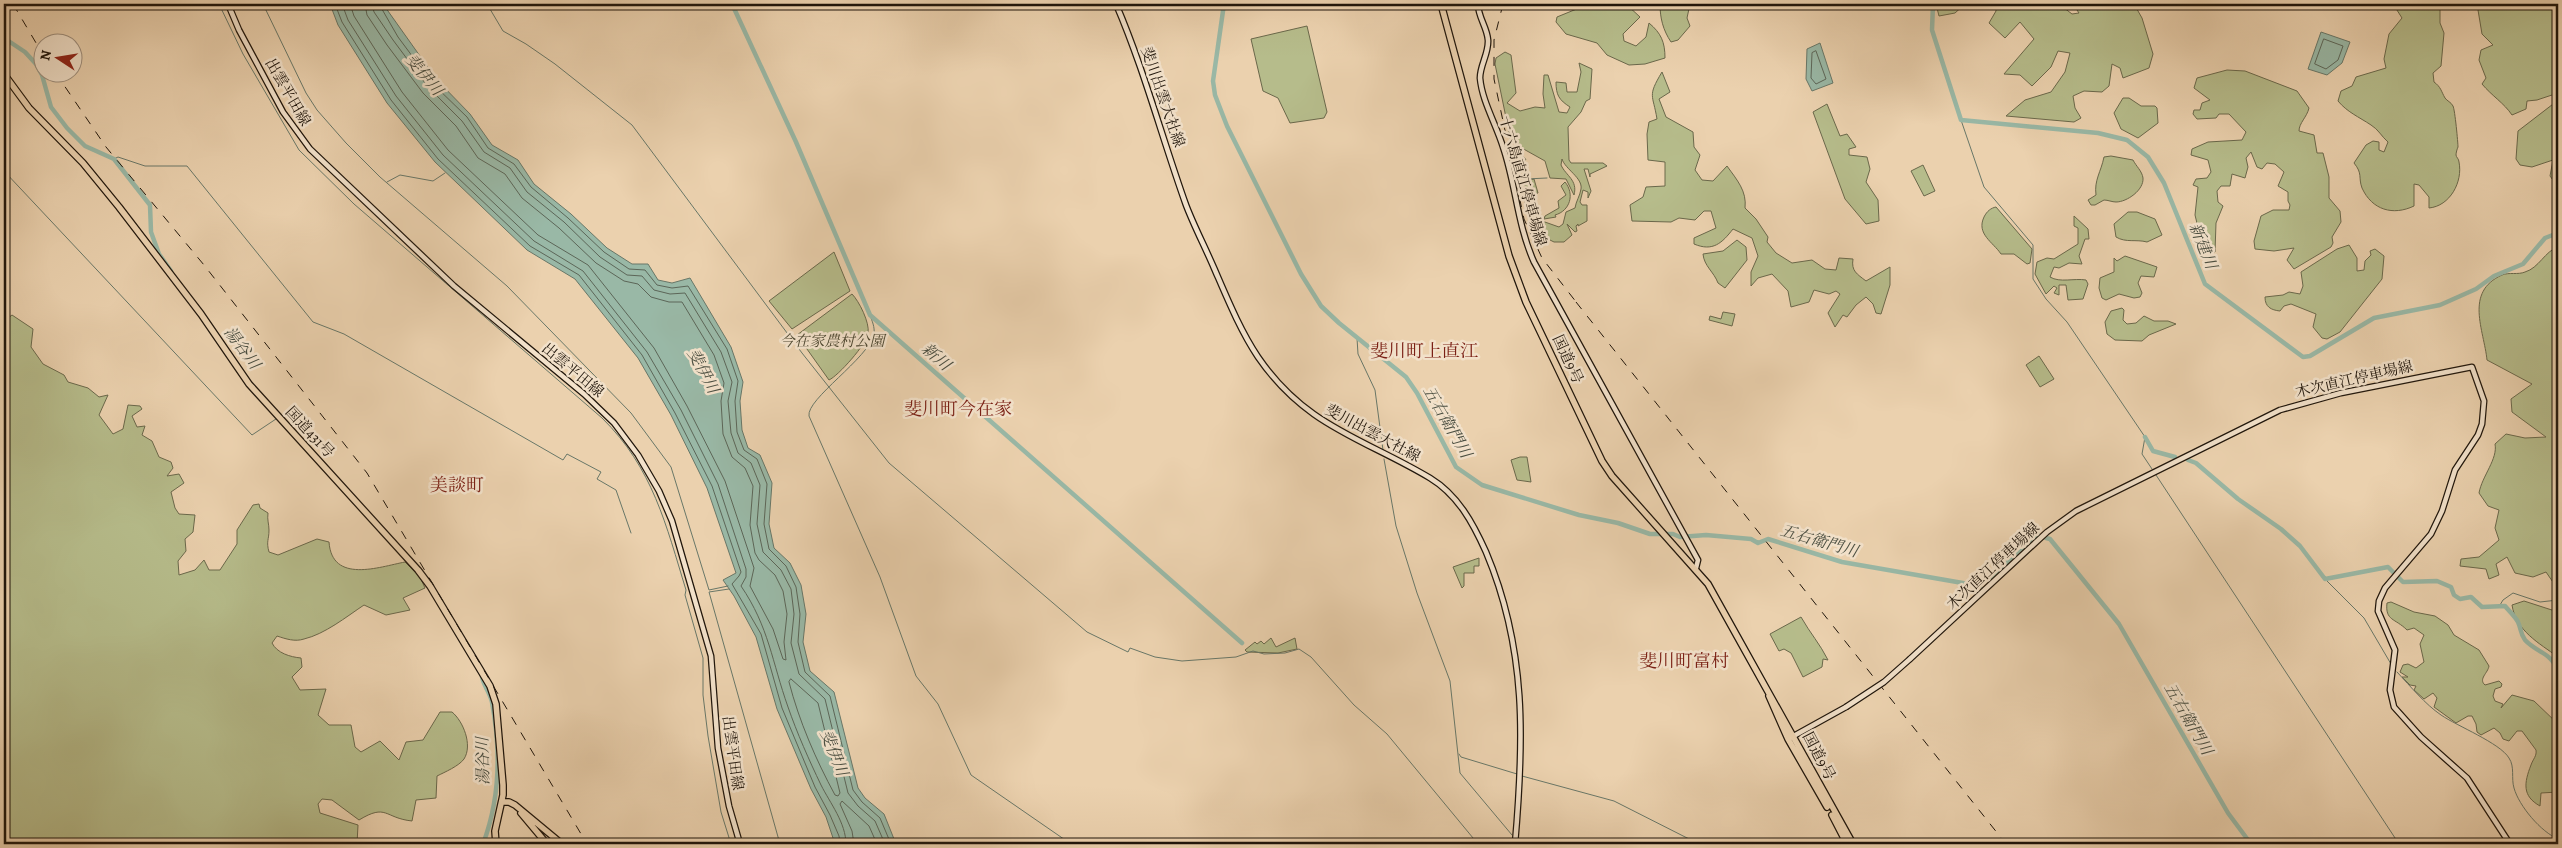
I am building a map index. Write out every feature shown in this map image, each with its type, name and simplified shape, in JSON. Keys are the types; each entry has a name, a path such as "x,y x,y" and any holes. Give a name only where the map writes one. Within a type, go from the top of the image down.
{"highway":[{"name":"国道9号","path":"1442,4 1509,256 1526,302 1602,461 1623,490 1696,568 1708,584 1763,680 1847,844"},
{"name":"国道431号","path":"4,74 29,108 87,168 119,206 201,314 249,384 430,586 490,686 496,704 502,785 502,802 495,831 496,844"},
{"name":"国道9号","path":"1791,737 1853,844"},
{"path":"502,802 518,811 547,844"},
{"path":"502,802 509,802 514,805 562,844"}],"main road":[{"name":"出雲平田線","path":"228,4 239,30 283,112 310,150 454,286 584,394 614,423 642,462 659,491 674,529 711,656 718,748 729,806 740,844"},
{"name":"斐川出雲大社線","path":"1116,4 1140,63 1186,204 1234,312 1259,358 1274,378 1314,415 1348,436 1432,479 1446,490 1463,509 1483,547 1508,615 1518,673 1521,757 1515,844"},
{"name":"十六島直江停車場線","path":"1478,4 1488,38 1488,48 1481,70 1483,92 1504,148 1518,219 1526,242 1534,262 1698,560 1696,568"},
{"name":"木次直江停車場線","path":"1791,737 1846,707 1884,682 2047,532 2076,510 2280,410 2341,393 2472,367 2484,401 2482,424 2478,435 2455,470 2442,511 2430,534 2385,588 2378,606 2380,620 2395,650 2390,690 2392,702 2397,712 2421,737 2467,778 2510,844"}],"green space":[{"path":"1613,4 1627,5 1640,17 1623,34 1624,41 1636,46 1646,37 1649,23 1657,30 1661,38 1665,58 1645,64 1629,65 1607,55 1597,43 1566,34 1556,22 1557,17 1584,6 1591,9"},
{"path":"1660,4 1690,4 1687,18 1690,26 1678,40 1671,42 1666,33 1661,19"},
{"path":"1936,4 1965,4 1955,13 1939,16"},
{"path":"1996,4 2059,4 2072,14 2079,13 2073,4 2134,4 2142,18 2153,54 2149,68 2123,78 2120,68 2112,64 2109,86 2102,92 2084,91 2073,96 2075,108 2081,118 2074,122 2006,116 2025,100 2051,92 2065,72 2070,53 2058,51 2051,67 2032,86 2020,75 2004,74 2034,39 2020,22 2005,38 1989,23 1996,11"},
{"path":"2396,4 2443,4 2440,8 2440,23 2444,33 2441,66 2433,73 2434,82 2440,87 2445,98 2454,109 2458,147 2456,155 2460,170 2457,185 2449,198 2443,203 2429,208 2429,197 2419,185 2414,184 2414,206 2406,209 2391,210 2384,209 2371,202 2362,188 2359,173 2354,163 2366,145 2373,141 2379,142 2379,150 2384,152 2388,142 2373,127 2338,101 2341,91 2352,86 2356,77 2386,68 2384,59 2389,34 2402,18 2395,7"},
{"path":"2477,4 2558,4 2558,187 2550,176 2553,160 2532,167 2520,165 2516,159 2518,131 2557,101 2552,95 2527,101 2526,109 2512,115 2482,84 2486,78 2479,60 2481,50 2493,45 2482,34"},
{"path":"1307,26 1327,112 1324,118 1290,123 1278,98 1263,91 1251,39"},
{"path":"1505,52 1511,55 1516,93 1507,103 1520,111 1535,107 1545,108 1543,94 1544,75 1548,75 1559,112 1567,113 1570,107 1559,97 1556,82 1566,83 1567,92 1577,92 1581,72 1579,63 1592,69 1590,99 1586,101 1581,112 1568,127 1569,160 1571,163 1603,163 1607,166 1590,174 1590,177 1588,169 1584,169 1591,191 1588,198 1588,192 1583,190 1580,202 1582,205 1587,205 1587,221 1578,226 1578,224 1576,226 1577,231 1575,232 1567,224 1572,235 1564,242 1554,242 1538,234 1542,221 1559,227 1563,224 1566,212 1575,208 1581,185 1562,159 1561,165 1573,182 1574,195 1566,179 1550,178 1545,161 1511,142 1495,64 1496,58"},
{"path":"2227,70 2245,71 2297,91 2309,108 2299,131 2314,135 2317,153 2323,153 2329,177 2329,198 2340,211 2341,222 2332,237 2333,243 2331,247 2294,269 2287,260 2294,248 2274,251 2255,249 2254,241 2261,216 2273,210 2289,210 2290,205 2288,192 2278,186 2284,172 2275,164 2267,163 2262,169 2257,167 2251,152 2246,158 2248,167 2245,178 2232,174 2230,186 2221,186 2217,191 2218,202 2223,206 2216,223 2215,252 2204,252 2195,215 2198,187 2193,185 2196,179 2207,178 2211,172 2208,160 2191,155 2192,149 2208,142 2242,140 2246,132 2229,114 2219,114 2216,118 2197,119 2193,114 2194,110 2200,110 2202,103 2210,100 2194,88 2197,78"},
{"path":"1662,72 1670,92 1659,99 1666,117 1693,132 1694,147 1700,155 1695,170 1702,180 1713,181 1727,166 1743,191 1745,208 1756,219 1768,237 1767,242 1776,253 1792,263 1812,260 1825,269 1836,270 1839,258 1853,259 1854,269 1866,281 1890,267 1890,285 1881,314 1876,313 1873,304 1866,297 1856,305 1847,317 1843,315 1835,327 1828,313 1840,294 1836,291 1829,294 1814,290 1809,302 1791,307 1788,291 1772,274 1758,278 1751,286 1751,272 1758,256 1752,238 1733,229 1716,245 1707,247 1694,244 1694,238 1716,228 1711,211 1704,211 1695,220 1679,218 1671,222 1632,221 1630,205 1643,197 1646,187 1665,186 1665,162 1648,160 1647,134 1649,122 1657,119 1652,96 1654,86"},
{"path":"2123,98 2129,98 2141,106 2155,106 2157,108 2158,123 2138,138 2121,129 2114,113"},
{"path":"1827,104 1840,136 1847,134 1856,147 1849,149 1849,155 1867,157 1870,169 1866,182 1878,200 1879,221 1866,224 1845,199 1813,112"},
{"path":"1515,156 1524,157 1526,160 1522,160 1519,169 1515,170 1512,161"},
{"path":"2111,156 2133,160 2143,178 2141,187 2125,200 2116,202 2104,200 2091,205 2088,200 2096,195 2097,180 2104,157"},
{"path":"1923,165 1935,191 1924,196 1911,171"},
{"path":"1534,179 1538,193 1529,195 1528,202 1525,203 1525,181"},
{"path":"1565,182 1570,192 1567,206 1555,215 1556,217 1544,219 1545,216 1559,208 1558,201 1566,195 1561,186"},
{"path":"1996,207 2032,249 2030,263 2027,264 2014,254 2001,254 1984,233 1982,223 1984,217 1989,210"},
{"path":"2128,212 2137,212 2155,219 2162,235 2147,242 2124,240 2116,237 2114,224"},
{"path":"2074,216 2088,229 2089,239 2085,239 2079,256 2082,264 2069,263 2059,268 2054,267 2050,277 2058,280 2086,280 2088,284 2083,299 2068,300 2066,285 2059,285 2059,295 2054,293 2057,288 2054,286 2046,294 2035,274 2037,262 2047,258 2054,259 2078,244 2078,228 2074,226"},
{"path":"1737,240 1746,247 1747,260 1725,288 1718,283 1705,262 1703,254 1723,251"},
{"path":"2349,245 2357,258 2357,271 2364,270 2365,261 2371,255 2370,251 2375,249 2384,256 2382,279 2340,332 2327,339 2322,338 2313,327 2316,314 2291,304 2284,306 2280,311 2267,306 2265,297 2283,295 2289,292 2300,294 2303,286 2301,272 2337,249"},
{"path":"2558,247 2557,588 2546,572 2533,577 2515,573 2507,557 2496,564 2499,575 2489,579 2486,569 2460,566 2461,559 2479,557 2499,540 2495,528 2499,510 2488,506 2479,493 2494,456 2495,444 2506,434 2525,438 2546,437 2512,412 2511,399 2532,384 2487,360 2479,313 2483,291 2490,282 2502,275 2522,273 2530,270 2549,252"},
{"path":"834,252 850,291 792,329 769,301"},
{"path":"2125,256 2157,267 2154,277 2141,276 2138,283 2142,293 2140,297 2134,298 2119,294 2106,300 2102,298 2099,288 2100,278 2114,272 2114,258 2117,261"},
{"name":"今在家農村公園","path":"852,294 863,312 868,333 863,344 851,359 839,373 829,380 797,335"},
{"path":"2122,308 2124,310 2123,320 2127,324 2136,323 2144,316 2154,321 2168,321 2176,324 2149,335 2142,341 2115,340 2107,334 2105,322 2111,311"},
{"path":"1723,312 1735,314 1732,326 1709,320 1710,316 1721,319"},
{"path":"12,315 33,329 31,347 43,364 64,375 68,382 88,388 99,397 108,395 99,415 113,434 123,429 128,405 140,406 142,409 132,416 137,427 145,426 142,435 152,441 159,457 171,462 173,468 167,476 179,474 184,483 171,492 175,508 179,514 195,515 193,532 185,539 186,551 178,561 179,575 195,570 204,560 209,570 220,570 237,544 237,530 253,505 259,504 260,508 268,513 269,552 278,555 317,539 329,542 332,555 338,564 348,568 358,570 370,569 405,562 420,577 425,588 403,598 410,610 386,615 364,605 335,625 312,637 297,640 277,636 272,643 284,654 301,658 302,667 292,677 300,690 326,689 318,715 329,725 351,725 355,747 361,752 380,741 399,760 406,742 423,740 440,712 452,712 460,721 467,740 467,753 459,764 437,776 436,798 416,800 412,821 381,812 368,815 359,820 332,800 322,799 318,804 320,813 358,825 357,844 4,844 4,321"},
{"path":"2039,356 2054,379 2040,387 2026,365"},
{"path":"1527,457 1531,482 1517,480 1511,460"},
{"path":"1479,558 1479,566 1474,566 1474,573 1464,573 1464,586 1462,588 1453,567"},
{"path":"2524,601 2558,612 2558,657 2529,636 2518,622 2512,605"},
{"path":"2391,602 2414,612 2435,616 2448,625 2454,635 2479,650 2489,666 2483,678 2483,683 2485,685 2499,681 2502,684 2501,687 2495,689 2493,696 2495,701 2503,704 2501,708 2512,695 2534,701 2557,723 2558,792 2541,793 2540,806 2527,793 2526,783 2536,750 2522,731 2517,731 2509,741 2503,739 2494,728 2481,735 2477,732 2472,716 2468,716 2456,723 2434,707 2437,698 2433,693 2424,699 2414,690 2416,686 2410,685 2402,677 2408,677 2400,672 2403,665 2408,664 2416,668 2424,662 2420,644 2424,635 2414,628 2407,630 2389,616 2387,603"},
{"path":"1801,617 1828,660 1823,659 1822,667 1803,677 1791,653 1784,649 1779,651 1770,634"},
{"path":"1271,638 1276,647 1295,638 1297,649 1278,653 1247,652 1245,650 1255,642 1257,644 1261,641 1264,644"}],"water":[{"name":"斐伊川","path":"330,4 383,4 437,80 470,114 492,145 518,160 534,184 571,214 607,248 632,264 648,264 658,280 672,283 690,278 731,347 743,382 740,401 742,430 748,448 760,455 772,483 769,524 774,548 790,563 801,585 806,614 803,642 810,671 834,692 858,788 865,798 884,814 896,844 835,844 826,817 811,789 777,709 756,637 734,596 723,580 736,573 707,488 671,415 638,358 575,279 527,250 435,162 387,103 338,25"},
{"path":"2321,32 2350,42 2342,63 2327,75 2308,69"},
{"path":"1820,43 1833,83 1812,91 1806,79 1807,49"}],"waterway":[{"path":"219,4 243,54 299,150 354,204 602,418 634,457 656,498 686,590 685,595 703,658 703,695 708,736 721,812 731,844"},
{"path":"263,4 306,93 317,110 346,143 380,177 507,286 631,413 671,467 709,590 728,586"},
{"path":"487,4 503,31 555,64 632,125 802,353 889,463 1087,632 1128,652 1130,648 1155,657 1182,661 1236,657 1253,651 1264,654 1285,653 1299,649 1311,657 1354,705 1387,734 1478,844"},
{"name":"新川","path":"732,4 796,142 870,315 1242,643"},
{"name":"五右衛門川","path":"1224,4 1213,81 1215,95 1227,126 1301,274 1321,306 1339,323 1406,377 1417,393 1456,467 1482,485 1579,515 1618,523 1650,534 1673,534 1680,537 1706,535 1751,539 1758,543 1768,539 1842,562 1980,586"},
{"name":"新建川","path":"1933,4 1932,30 1961,120 2098,133 2127,140 2148,157 2164,183 2205,284 2303,357 2310,356 2374,318 2440,305 2476,289 2494,276 2523,264 2545,238 2558,233"},
{"name":"湯谷川","path":"4,38 25,52 36,64 42,75 51,107 67,128 85,146 114,159 150,205 151,232 159,254 171,271"},
{"path":"1961,120 1984,187 2033,245 2033,279 2046,299 2067,322 2145,437 2142,454 2152,469"},
{"path":"114,159 118,157 145,166 187,166 313,322 344,334 563,460 567,454 601,472 597,479 616,490 631,533"},
{"path":"4,171 252,435 276,419"},
{"path":"387,182 400,175 433,181 445,173"},
{"path":"1526,179 1547,178"},
{"path":"1526,202 1526,194 1535,192"},
{"path":"870,315 874,331 870,344 817,399 809,416 880,577 916,676 938,704 971,775 1071,844"},
{"path":"1357,338 1358,354 1375,390 1383,450"},
{"path":"2145,437 2153,451 2175,457"},
{"path":"1384,459 1396,526 1417,593 1450,681 1460,773 1512,835"},
{"path":"2188,460 2196,463 2238,499 2281,529 2300,546 2325,579 2388,567 2403,582 2437,581 2451,587 2454,595 2460,599 2471,597 2482,607 2505,606 2517,620 2525,640 2549,657 2558,672"},
{"path":"2156,475 2399,844"},
{"name":"五右衛門川","path":"1989,579 2038,535"},
{"name":"五右衛門川","path":"2046,538 2050,539 2119,624 2228,813 2251,844"},
{"path":"2325,579 2364,618 2391,664"},
{"path":"729,589 709,592 780,844"},
{"path":"2500,605 2503,600 2513,593 2540,602 2558,600"},
{"path":"2397,672 2435,711 2497,746 2504,752 2511,761 2514,788 2521,803 2538,825 2551,836 2558,839"},
{"name":"湯谷川","path":"482,677 492,702 498,756 493,810 483,844"},
{"path":"1459,754 1461,757 1517,774"},
{"path":"1522,776 1614,801 1699,844"},
{"path":"1518,840 1521,844"}],"railway":[{"path":"13,4 32,36"},
{"path":"1503,4 1494,40 1494,79 1524,219 1542,258 1580,307"},
{"path":"62,82 106,147 204,265 367,473 587,844"},
{"path":"1576,302 2006,844"}],"district":[{"name":"斐川町上直江","path":"1424,351"},
{"name":"斐川町今在家","path":"958,409"},
{"name":"美談町","path":"457,485"},
{"name":"斐川町富村","path":"1684,661"}]}
